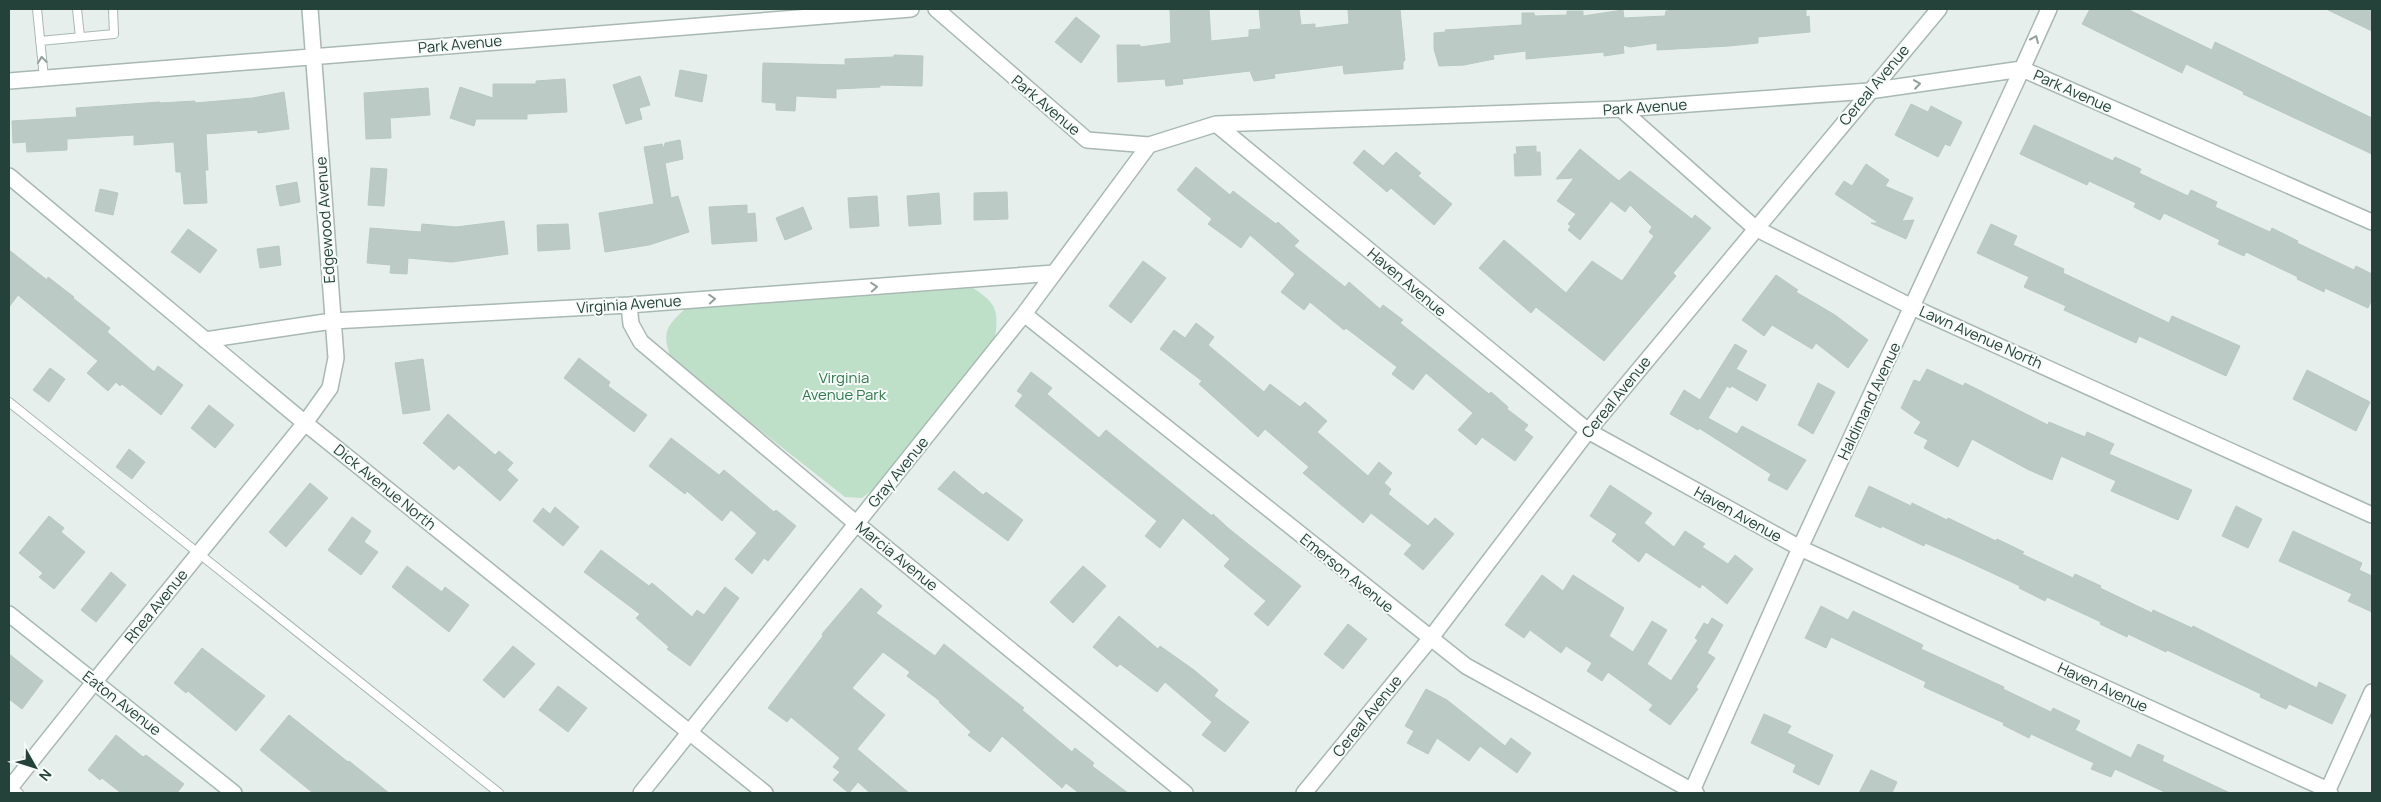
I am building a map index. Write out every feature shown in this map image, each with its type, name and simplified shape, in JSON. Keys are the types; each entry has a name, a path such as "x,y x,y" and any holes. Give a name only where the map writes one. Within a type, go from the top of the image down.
{"street":[{"name":"Edgewood Avenue","path":"305,423 330,388 336,358 310,9"},
{"name":"Park Avenue","path":"9,81 911,9"},
{"name":"Park Avenue","path":"936,9 1087,140 1148,145 1216,124 1621,109 1868,91 2022,69 2372,222"},
{"name":"Cereal Avenue","path":"1304,793 1430,639 1588,431 1868,91 1939,9"},
{"name":"Haldimand Avenue","path":"1693,793 1800,548 2048,9"},
{"name":"Lawn Avenue North","path":"1621,109 1755,228 1912,307 2372,514"},
{"name":"Haven Avenue","path":"1216,124 1588,431 1800,548 2329,792"},
{"name":"Gray Avenue","path":"641,793 1024,314 1148,145"},
{"name":"Dick Avenue North","path":"9,176 305,423 765,793"},
{"name":"Virginia Avenue","path":"205,340 332,322 628,305 1054,274"},
{"name":"Marcia Avenue","path":"628,305 631,324 641,342 857,524 1186,793"},
{"name":"Emerson Avenue","path":"1024,314 1466,666 1693,793"},
{"name":"Rhea Avenue","path":"12,788 95,681 305,423"},
{"name":"Eaton Avenue","path":"9,614 234,793"},
{"path":"2329,792 2372,692"}],"lane":[{"path":"37,9 44,78"},
{"path":"77,9 80,37"},
{"path":"40,41 114,34 113,9"},
{"path":"9,402 499,793"}],"green space":[{"name":"Virginia Avenue Park","path":"973,288 987,298 994,308 996,314 995,338 871,491 862,498 845,497 672,361 667,344 666,338 669,327 685,309"}],"building":[{"path":"1170,9 1209,9 1211,41 1249,37 1249,30 1261,29 1259,9 1299,9 1301,25 1315,24 1315,28 1349,24 1348,9 1400,9 1405,60 1403,62 1403,69 1344,74 1343,65 1274,74 1275,78 1254,81 1250,71 1182,79 1183,84 1166,86 1165,79 1118,82 1117,45 1140,45 1140,47 1171,43"},
{"path":"1687,9 1806,9 1806,17 1809,16 1810,32 1758,37 1758,43 1729,46 1657,50 1657,43 1630,47 1623,45 1624,53 1604,56 1604,52 1526,59 1526,51 1493,55 1494,59 1464,65 1439,66 1434,49 1434,33 1446,32 1445,30 1522,25 1522,13 1534,13 1535,16 1567,15 1567,11 1583,11 1583,16 1623,10 1624,18 1665,16 1666,11"},
{"path":"2090,9 2127,9 2212,50 2215,42 2372,118 2372,154 2243,94 2244,92 2186,64 2182,73 2082,24"},
{"path":"2326,9 2372,9 2372,31"},
{"path":"1076,17 1100,36 1081,63 1055,42"},
{"path":"894,55 923,56 922,86 880,85 880,87 836,89 836,98 796,96 795,111 776,110 776,103 762,102 763,63 845,65 845,59 894,57"},
{"path":"680,70 707,75 702,102 675,96"},
{"path":"640,76 650,105 639,108 642,119 626,124 613,85"},
{"path":"565,79 567,112 527,114 527,119 476,119 474,126 450,118 460,87 493,98 493,84 536,84 536,81"},
{"path":"428,88 430,115 390,118 391,138 366,139 364,93"},
{"path":"284,92 289,129 258,133 257,130 206,134 208,170 205,170 207,203 184,204 181,172 176,172 174,142 134,145 134,135 67,139 67,150 27,152 26,142 13,143 12,121 77,117 76,108 160,102 195,101 195,103 253,98"},
{"path":"1911,104 1928,112 1931,106 1962,122 1950,146 1945,144 1938,157 1895,135"},
{"path":"2034,125 2113,161 2115,157 2141,169 2139,173 2188,196 2191,190 2217,202 2215,207 2270,232 2272,228 2298,241 2297,243 2354,270 2356,266 2372,274 2372,299 2368,308 2325,288 2324,292 2246,252 2244,256 2218,244 2220,240 2164,213 2160,220 2134,207 2136,203 2089,181 2087,185 2020,154"},
{"path":"680,140 683,159 665,163 671,198 678,196 689,232 649,245 605,252 599,213 654,204 644,147 662,144 664,149 665,143"},
{"path":"1536,146 1536,152 1540,152 1541,175 1515,176 1514,154 1517,154 1516,147"},
{"path":"1580,149 1619,181 1630,171 1692,219 1695,215 1711,228 1673,273 1676,276 1604,361 1536,307 1531,313 1479,268 1504,240 1566,293 1592,261 1622,281 1654,236 1649,232 1652,227 1630,205 1625,212 1611,201 1580,240 1568,230 1571,226 1568,224 1576,214 1557,201 1574,178 1556,179"},
{"path":"1364,150 1383,166 1396,152 1421,173 1418,176 1452,204 1434,225 1391,188 1387,192 1353,163"},
{"path":"1866,164 1889,180 1885,186 1913,198 1902,221 1914,220 1906,239 1871,223 1879,223 1835,194 1844,181 1852,186"},
{"path":"1196,167 1230,195 1233,191 1276,224 1278,222 1299,241 1294,246 1345,287 1349,282 1380,309 1383,305 1403,320 1400,323 1489,394 1491,392 1508,407 1507,409 1528,425 1524,430 1533,437 1515,461 1482,437 1476,445 1458,430 1473,413 1426,373 1413,390 1392,374 1397,367 1346,328 1344,330 1310,302 1304,310 1281,292 1295,274 1250,235 1241,248 1208,224 1212,219 1177,190"},
{"path":"371,168 387,169 384,206 368,205"},
{"path":"297,182 300,202 280,206 276,186"},
{"path":"100,189 118,193 113,215 95,211"},
{"path":"1007,192 1008,219 974,220 974,193"},
{"path":"939,193 941,224 909,226 907,196"},
{"path":"877,196 879,226 850,228 848,198"},
{"path":"747,205 747,214 755,213 757,241 712,244 709,207"},
{"path":"803,207 812,229 785,240 776,218"},
{"path":"504,221 508,254 452,262 408,258 407,274 390,273 391,265 367,263 370,228 421,232 422,224 456,227"},
{"path":"568,224 570,249 538,251 537,225"},
{"path":"1991,224 2017,236 2013,245 2064,269 2063,273 2169,323 2172,316 2240,346 2226,376 2139,336 2136,343 2064,310 2066,306 2024,287 2029,277 1977,253"},
{"path":"188,229 217,250 200,273 171,252"},
{"path":"279,246 281,265 260,268 257,249"},
{"path":"9,250 47,280 48,277 74,297 110,328 107,332 154,372 158,366 183,385 161,415 122,384 120,386 116,382 108,391 87,373 98,361 18,295 9,307"},
{"path":"1143,261 1166,278 1131,323 1109,306"},
{"path":"1776,275 1798,290 1796,292 1835,315 1868,340 1848,368 1816,343 1812,349 1772,325 1764,336 1742,320"},
{"path":"1196,323 1214,337 1208,345 1264,392 1270,384 1300,407 1305,402 1327,421 1317,432 1368,476 1379,462 1392,473 1384,483 1391,489 1388,494 1428,526 1435,518 1454,534 1423,570 1404,554 1412,545 1371,513 1363,523 1303,473 1309,467 1265,429 1258,437 1199,384 1202,381 1160,349 1174,330 1185,338"},
{"path":"1735,344 1747,351 1736,369 1766,385 1757,401 1732,386 1730,388 1727,386 1708,418 1737,434 1742,426 1806,460 1787,490 1768,480 1771,474 1699,428 1698,430 1670,414 1684,390 1700,400"},
{"path":"579,358 610,382 608,386 647,415 634,432 564,378"},
{"path":"423,359 430,410 403,414 395,363"},
{"path":"50,368 65,379 49,402 33,390"},
{"path":"1927,369 1963,386 1965,383 2048,425 2049,422 2085,437 2087,432 2114,444 2109,454 2192,490 2178,520 2111,491 2116,481 2061,456 2052,480 2029,470 1972,439 1958,467 1924,448 1928,440 1914,433 1921,422 1901,408 1914,380 1920,382"},
{"path":"2307,370 2370,402 2356,431 2293,399"},
{"path":"1031,372 1052,388 1047,394 1099,438 1106,430 1301,586 1268,626 1254,614 1266,601 1224,566 1230,559 1183,518 1160,548 1145,536 1157,521 1015,406 1023,395 1017,391"},
{"path":"1818,383 1835,392 1813,434 1798,425"},
{"path":"209,405 234,425 215,448 191,428"},
{"path":"448,414 495,455 499,451 513,463 507,470 518,480 500,501 459,465 454,470 423,443"},
{"path":"671,438 719,475 724,470 774,512 776,510 796,526 768,561 764,558 752,574 735,559 757,533 731,510 722,521 687,491 685,494 649,466"},
{"path":"129,449 145,462 132,479 116,467"},
{"path":"954,471 983,495 986,492 1023,520 1008,541 938,489"},
{"path":"310,483 328,498 286,547 269,532"},
{"path":"1610,485 1652,513 1644,523 1674,547 1685,531 1705,544 1702,547 1728,564 1735,555 1753,569 1727,604 1702,584 1700,588 1646,552 1639,562 1612,541 1617,534 1590,516"},
{"path":"1869,486 1911,506 1912,503 1996,541 1997,539 2024,552 2022,554 2073,578 2075,574 2152,613 2153,610 2192,628 2193,626 2317,688 2319,682 2346,695 2332,724 2289,704 2286,709 2260,697 2261,694 2167,650 2166,652 2128,634 2127,637 2100,624 2101,622 2047,597 2045,601 2019,588 2020,586 1962,559 1925,543 1924,546 1882,526 1881,528 1855,516"},
{"path":"2236,506 2262,519 2248,548 2222,536"},
{"path":"555,507 579,527 563,546 533,521 543,508 550,514"},
{"path":"49,516 64,528 61,532 85,552 54,589 39,577 43,573 19,553"},
{"path":"352,517 371,531 364,542 378,552 361,575 328,550"},
{"path":"2293,531 2362,563 2359,570 2372,576 2372,612 2348,601 2352,594 2279,561"},
{"path":"601,550 649,586 652,583 692,617 697,610 704,615 725,587 739,598 690,666 667,649 669,647 636,618 640,614 584,572"},
{"path":"407,566 442,592 445,587 469,605 449,632 392,587"},
{"path":"1083,566 1106,586 1073,623 1050,602"},
{"path":"111,572 126,585 96,622 81,610"},
{"path":"1542,575 1563,591 1573,575 1624,608 1609,636 1633,652 1652,621 1667,630 1647,664 1671,681 1698,640 1695,638 1704,623 1708,625 1712,618 1723,625 1707,653 1715,658 1696,687 1698,689 1670,725 1649,710 1653,705 1608,672 1602,681 1587,671 1592,663 1566,646 1561,653 1530,630 1524,638 1505,625"},
{"path":"861,588 882,606 876,613 935,656 944,644 1024,708 1022,710 1072,752 1075,748 1094,763 1092,766 1128,793 1079,793 1066,783 1062,788 1002,736 990,752 968,735 971,732 940,701 907,676 910,672 883,652 852,688 885,715 857,749 909,793 870,793 858,782 849,793 833,780 840,772 833,767 840,758 791,717 787,722 768,708 823,636 822,634"},
{"path":"1821,606 1848,620 1853,611 1923,645 1921,649 2004,687 2003,689 2051,712 2053,708 2080,721 2075,730 2131,758 2138,744 2164,756 2162,761 2230,793 2167,793 2115,769 2111,777 2091,769 2094,763 2031,734 2029,738 2003,725 2004,723 1924,687 1926,682 1831,637 1826,648 1805,638"},
{"path":"1119,616 1158,649 1160,646 1194,670 1218,690 1214,696 1249,722 1225,752 1202,735 1212,722 1165,682 1157,692 1120,664 1117,667 1093,647"},
{"path":"1348,624 1367,639 1343,669 1324,654"},
{"path":"513,646 535,664 504,698 483,680"},
{"path":"202,648 265,696 236,731 188,691 186,693 174,683"},
{"path":"9,654 43,681 22,709 9,699"},
{"path":"558,686 587,708 568,732 539,710"},
{"path":"1426,689 1447,700 1505,746 1511,738 1531,753 1517,773 1480,746 1469,761 1437,738 1428,754 1407,743 1414,731 1405,726"},
{"path":"1764,714 1791,726 1787,733 1833,755 1819,785 1793,772 1796,765 1751,743"},
{"path":"289,715 389,793 313,793 260,750"},
{"path":"116,735 143,757 146,755 184,784 177,793 121,793 88,770"},
{"path":"1871,770 1897,782 1892,793 1859,793"}]}
